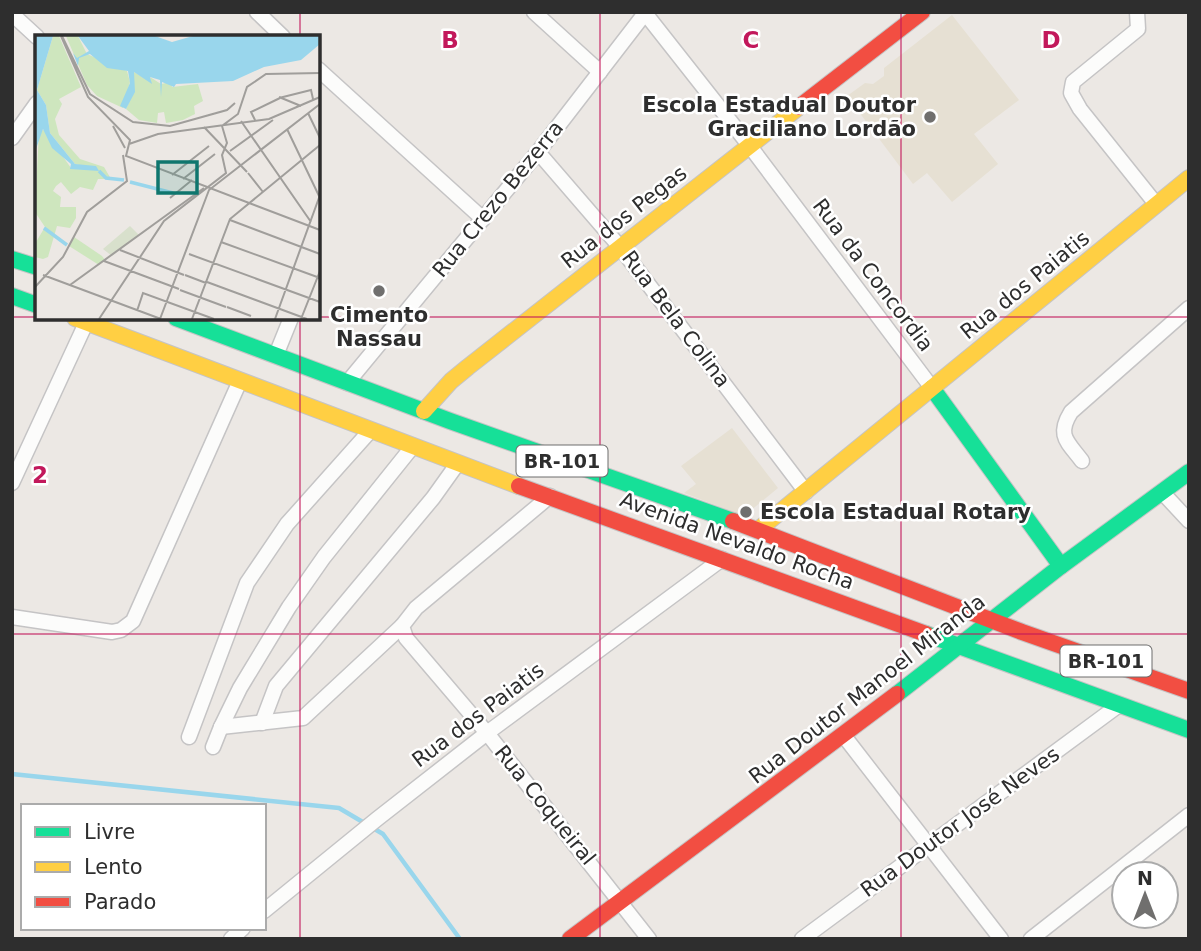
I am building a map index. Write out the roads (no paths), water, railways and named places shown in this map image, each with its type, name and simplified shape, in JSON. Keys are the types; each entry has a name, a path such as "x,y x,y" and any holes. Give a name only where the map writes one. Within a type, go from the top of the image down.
{"main road":[{"name":"Rua dos Pegas","path":"414,420 451,381 922,12"},
{"name":"Rua dos Paiatis","path":"758,530 1189,178"},
{"path":"12,259 35,266"},
{"path":"12,296 35,304"},
{"name":"Avenida Nevaldo Rocha","path":"181,320 347,383 414,420 758,530 992,620 1189,691"},
{"name":"Avenida Nevaldo Rocha","path":"80,321 370,431 1189,730"},
{"path":"244,384 280,391 388,428 414,420"},
{"name":"Rua da Concordia","path":"932,388 1061,566"},
{"name":"Rua Doutor Manoel Miranda","path":"570,939 844,736 1061,566 1189,472"}],"street":[{"path":"257,12 281,35"},
{"path":"534,12 600,72"},
{"path":"1137,12 1138,29 1073,82 1071,93 1080,109 1156,204"},
{"name":"Rua Crezo Bezerra","path":"347,383 538,152 646,13"},
{"name":"Rua da Concordia","path":"646,13 932,388"},
{"path":"12,14 35,35"},
{"path":"320,71 483,219"},
{"path":"12,138 35,106"},
{"name":"Rua Bela Colina","path":"538,152 620,247 806,492"},
{"path":"1082,461 1065,438 1063,429 1071,412 1189,308"},
{"path":"276,355 290,320"},
{"path":"12,483 80,321"},
{"path":"12,617 112,632 121,630 133,621 244,384"},
{"path":"189,737 247,583 287,524 370,431"},
{"path":"213,747 240,688 324,557 414,446"},
{"path":"262,723 276,686 433,498 458,463"},
{"path":"1162,492 1189,521"},
{"path":"221,727 303,718 402,626 416,608 550,496"},
{"name":"Rua dos Paiatis","path":"266,909 487,733 722,559"},
{"name":"Rua Coqueiral","path":"402,626 406,638 487,733 649,939"},
{"name":"Rua Doutor José Neves","path":"802,939 1119,705"},
{"path":"844,736 1000,939"},
{"path":"1031,939 1189,815"}],"waterway":[{"path":"12,774 339,808 383,834 460,939"}],"place":[{"name":"Escola Estadual Doutor Graciliano Lordão","path":"930,117"},
{"name":"Cimento Nassau","path":"379,291"},
{"name":"Escola Estadual Rotary","path":"746,512"}]}
